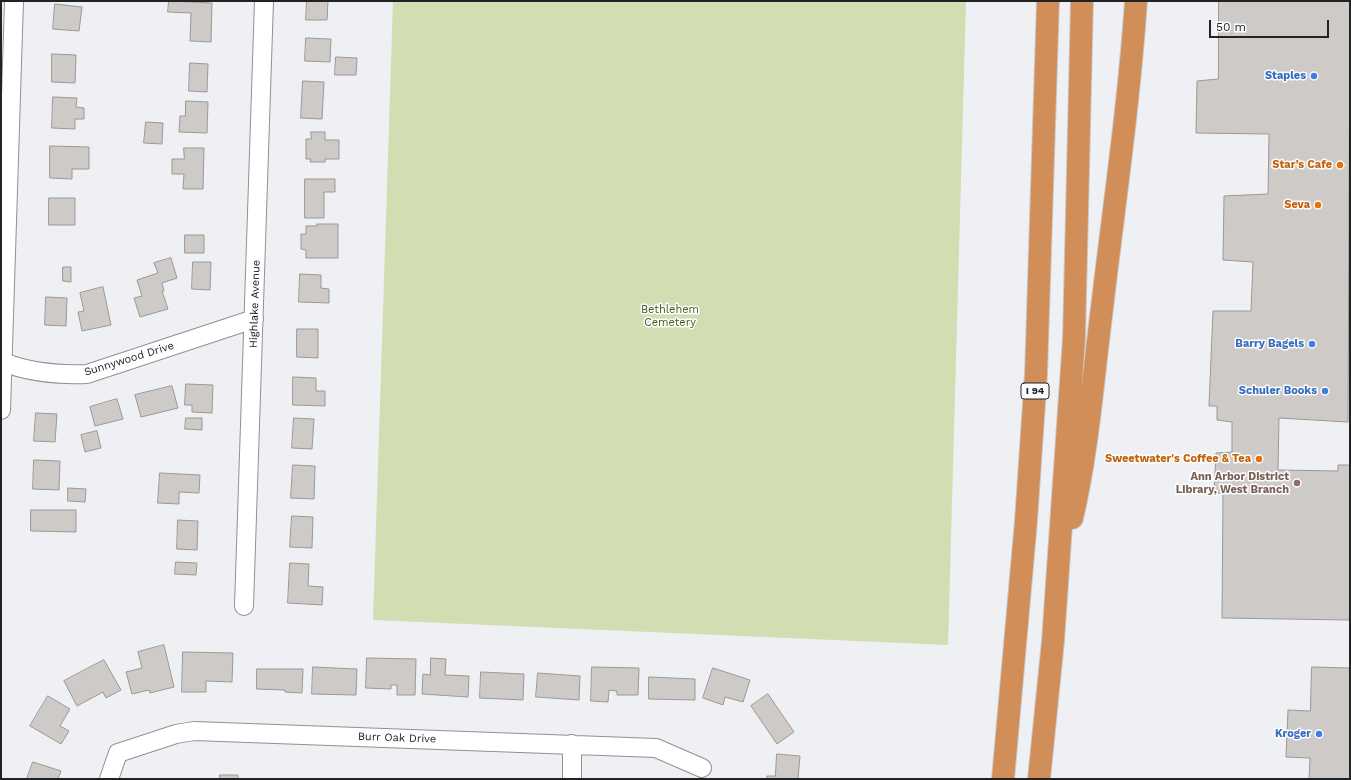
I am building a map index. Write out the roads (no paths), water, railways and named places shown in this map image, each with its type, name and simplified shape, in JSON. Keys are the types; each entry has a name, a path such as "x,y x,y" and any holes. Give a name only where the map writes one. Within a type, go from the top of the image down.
{"highway":[{"name":"I 94","path":"1003,779 1026,521 1036,374 1048,1"},
{"path":"1039,779 1053,641 1074,338 1082,1"},
{"path":"1057,584 1079,492 1131,68 1136,1"}],"street":[{"path":"1,410 14,1"},
{"name":"Highlake Avenue","path":"244,606 264,1"},
{"name":"Sunnywood Drive","path":"2,361 59,375 87,374 254,319"},
{"name":"Burr Oak Drive","path":"109,779 118,753 176,734 194,731 656,748 702,768"},
{"path":"572,744 572,779"}],"place":[{"name":"Staples","path":"1314,76"},
{"name":"Star’s Cafe","path":"1340,165"},
{"name":"Seva","path":"1318,205"},
{"name":"Barry Bagels","path":"1312,344"},
{"name":"Schuler Books","path":"1325,391"},
{"name":"Sweetwater's Coffee & Tea","path":"1259,459"},
{"name":"Ann Arbor District Library, West Branch","path":"1297,483"},
{"name":"Kroger","path":"1319,734"}],"park label":[{"name":"Bethlehem Cemetery","path":"670,316"}]}
